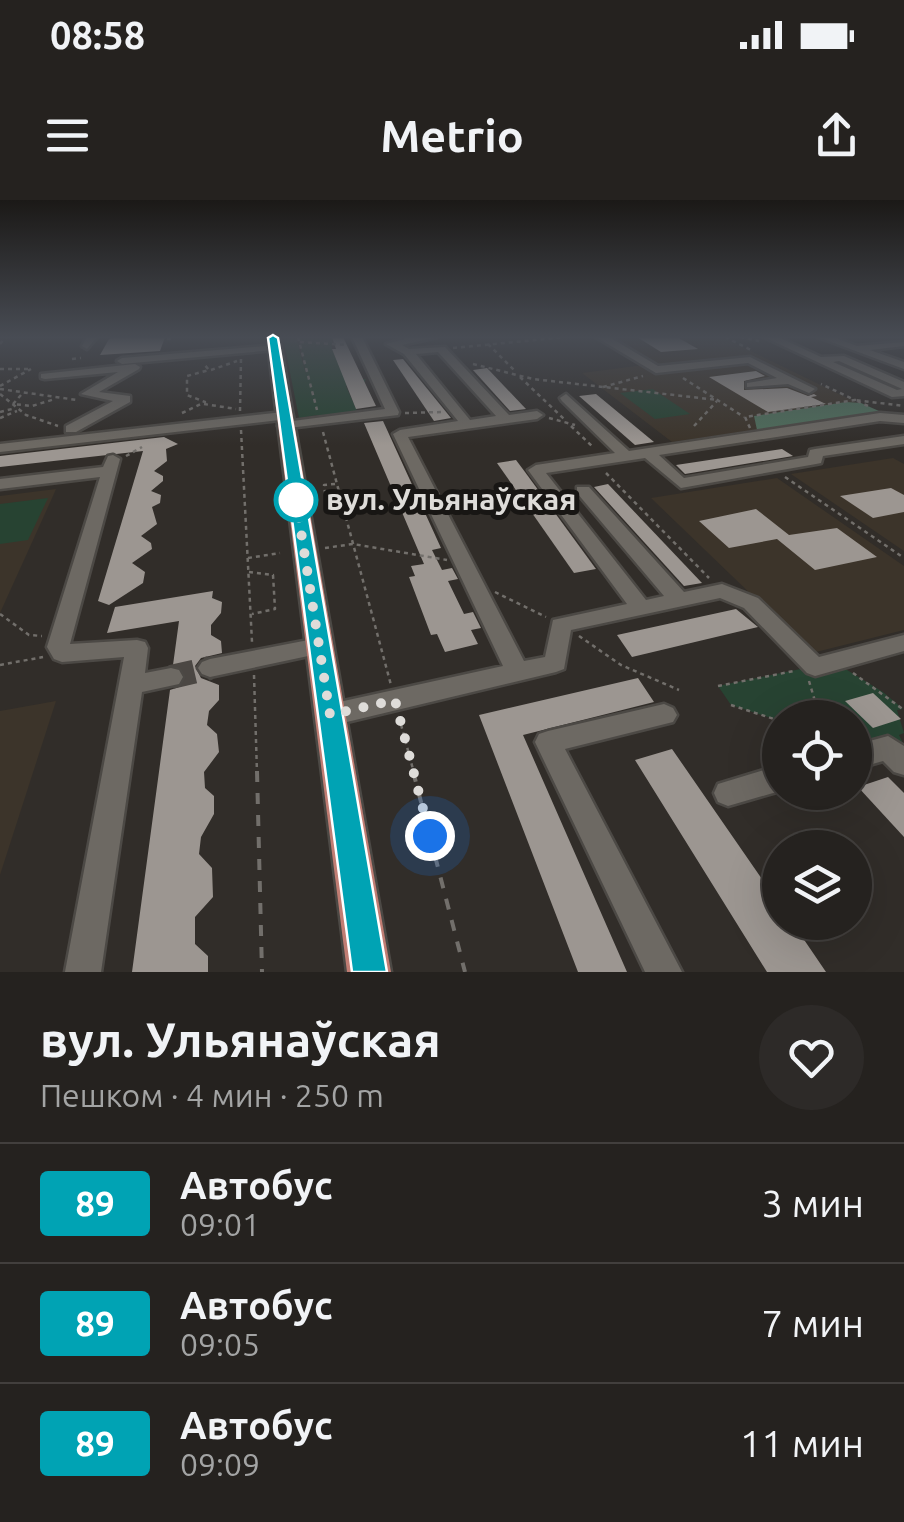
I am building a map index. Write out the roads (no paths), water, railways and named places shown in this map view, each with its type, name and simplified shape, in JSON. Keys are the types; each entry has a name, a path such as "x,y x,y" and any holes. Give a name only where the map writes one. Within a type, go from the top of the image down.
{"main road":[{"path":"278,373 369,972"}],"lane":[{"path":"45,376 67,373"},
{"path":"68,435 94,373"},
{"path":"85,398 124,373"},
{"path":"0,448 68,435 240,419 320,421 393,412 370,373"},
{"path":"425,373 466,424"},
{"path":"464,373 506,420"},
{"path":"776,373 809,389"},
{"path":"849,373 896,394 904,389"},
{"path":"871,373 904,389"},
{"path":"750,385 790,380"},
{"path":"68,435 128,398 85,398"},
{"path":"566,398 626,456"},
{"path":"518,672 400,434 537,416"},
{"path":"641,608 536,470 880,417 904,419"},
{"path":"648,452 682,483 816,460 816,453 904,440"},
{"path":"0,484 112,465 60,646 137,648 83,972"},
{"path":"584,490 679,600"},
{"path":"330,715 556,663 561,624 722,591 751,603 815,667 904,644"},
{"path":"210,668 319,646"},
{"path":"132,685 171,677"},
{"path":"664,715 548,742 664,972"},
{"path":"872,752 888,748 904,763"},
{"path":"728,793 762,783"}],"tunnel":[{"path":"171,677 210,668"}],"place":[{"name":"вул. Ульянаўская","path":"296,500"}]}
